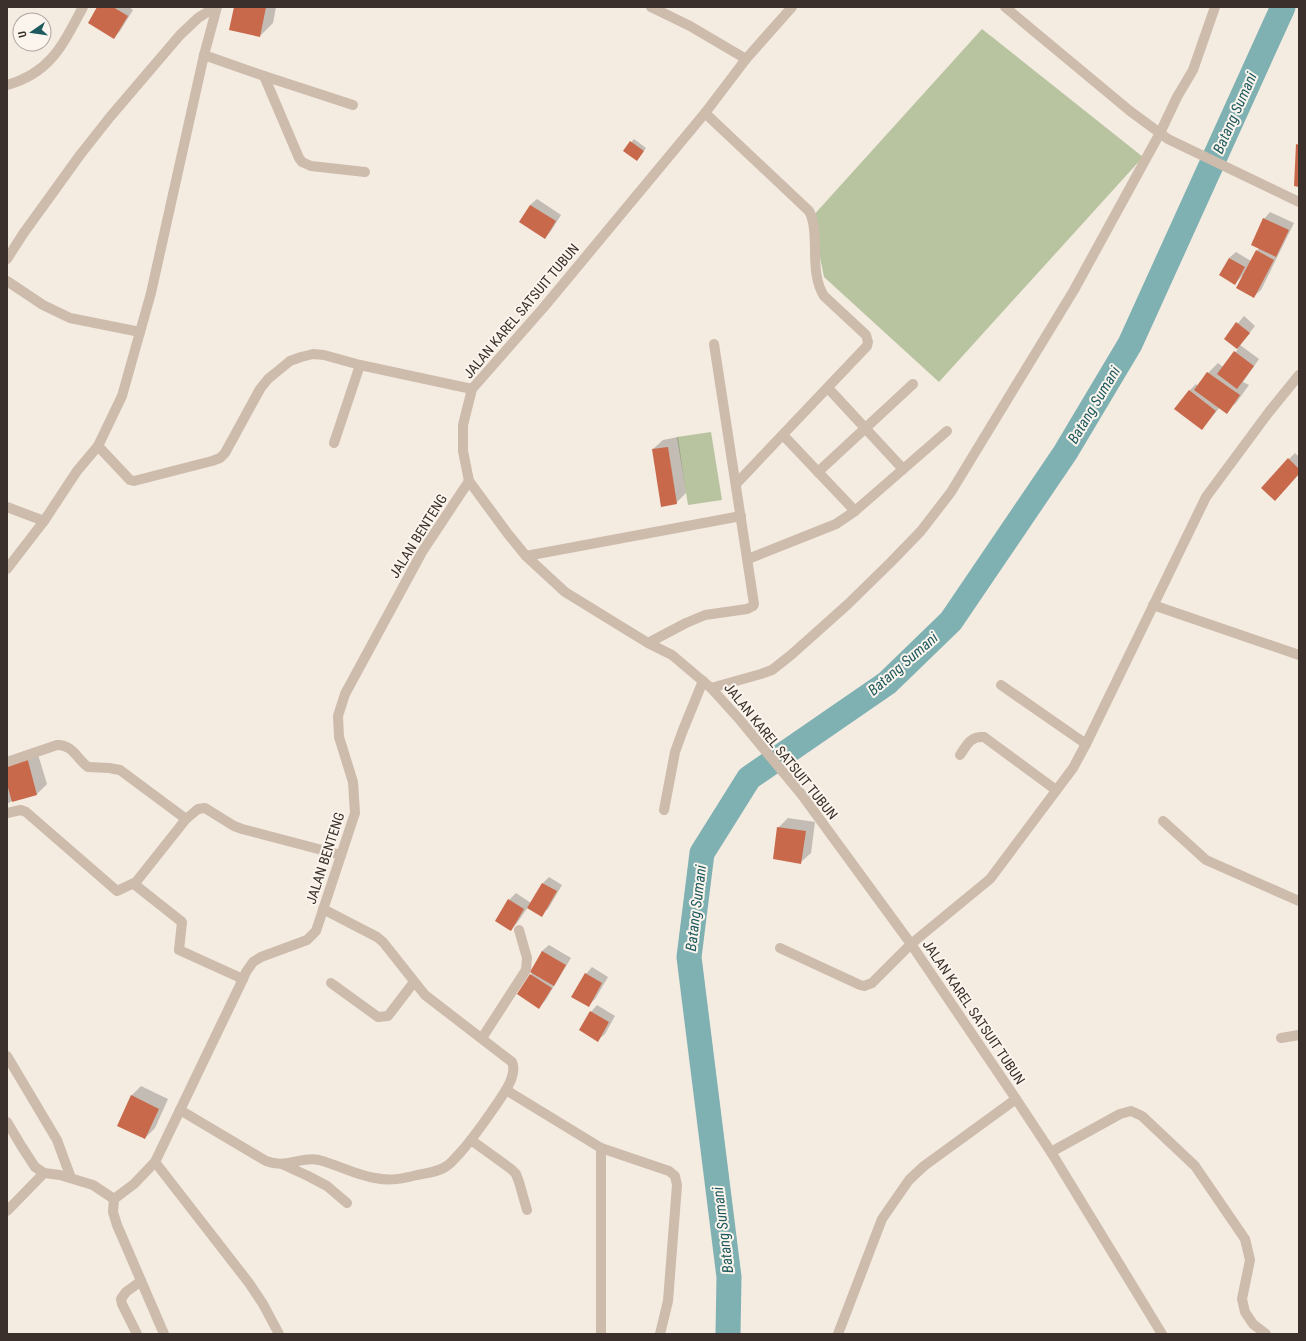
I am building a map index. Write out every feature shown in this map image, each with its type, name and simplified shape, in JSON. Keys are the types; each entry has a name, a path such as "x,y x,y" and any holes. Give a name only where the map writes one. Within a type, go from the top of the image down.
{"street":[{"path":"7,85 20,82 37,72 51,60 60,50 83,7"},
{"path":"7,569 44,521 77,471 98,446 122,396 151,293 216,7"},
{"path":"7,259 23,234 80,155 110,117 180,35 198,18 216,7"},
{"path":"651,7 690,26 746,59"},
{"name":"JALAN KAREL SATSUIT TUBUN","path":"792,7 746,59 706,112 544,306 472,389 463,425 463,451 469,481 526,556 565,592 648,643 672,655 707,685 740,720 802,795 911,944 1016,1098 1051,1152 1162,1334"},
{"path":"1005,7 1130,111 1164,136 1299,202"},
{"path":"664,810 675,752 682,730 707,685 742,680 772,670 791,655 847,605 890,563 921,531 951,492 1074,290 1164,136 1177,97 1193,70 1215,7"},
{"path":"204,55 353,105"},
{"path":"264,76 302,162 311,166 365,172"},
{"path":"706,112 808,211 813,220 816,269 823,294 868,338 866,346 736,484"},
{"path":"7,281 43,305 70,318 140,332"},
{"path":"648,643 705,615 747,609 753,606 754,601 748,559 714,344"},
{"path":"98,446 130,480 134,481 220,458 225,453 260,389 268,379 290,361 301,356 313,354 324,355 360,365 472,389"},
{"path":"334,443 360,365"},
{"path":"780,948 864,986 872,983 911,944 990,879 1077,761 1212,487 1268,412 1299,375"},
{"path":"818,472 913,384"},
{"path":"828,388 903,469"},
{"path":"748,559 836,524 855,511 946,431"},
{"path":"783,435 855,511"},
{"name":"JALAN BENTENG","path":"114,1199 134,1184 155,1162 246,972 253,962 257,959 307,940 316,932 342,855 348,830 355,813 353,782 339,737 338,716 345,694 422,552 469,481"},
{"path":"7,507 44,521"},
{"path":"526,556 741,516"},
{"path":"1153,605 1299,655"},
{"path":"1002,685 1086,744"},
{"path":"960,755 972,738 978,736 984,737 1056,790"},
{"path":"7,762 57,744 63,744 88,766 120,770 186,820"},
{"path":"7,813 21,810 26,812 115,890 120,891 134,884 186,820 198,809 205,808 234,826 242,829 342,855"},
{"path":"1163,821 1206,860 1299,901"},
{"path":"134,884 182,922 180,950 243,979"},
{"path":"180,1110 266,1161 274,1164 318,1160 373,1178 387,1180 398,1180 448,1166 471,1140 506,1090 514,1072 512,1062 425,995 383,942 377,937 323,909"},
{"path":"482,1038 526,970 527,958 519,930"},
{"path":"332,983 378,1017 384,1017 388,1016 414,982"},
{"path":"1282,1038 1299,1035"},
{"path":"7,1056 57,1140 71,1178"},
{"path":"506,1090 601,1148 669,1171 674,1176 677,1181 668,1301 660,1334"},
{"path":"838,1334 882,1219 910,1180 924,1166 1016,1098"},
{"path":"1051,1152 1120,1114 1130,1111 1142,1116 1195,1166 1245,1239 1250,1260 1242,1298 1245,1312 1254,1324 1266,1334"},
{"path":"7,1122 35,1167 44,1173 71,1178 93,1185 114,1199 113,1212 117,1225 164,1334"},
{"path":"471,1140 516,1174 527,1210"},
{"path":"601,1148 601,1334"},
{"path":"155,1162 249,1283 263,1304 279,1334"},
{"path":"282,1164 327,1186 347,1203"},
{"path":"7,1211 44,1173"},
{"path":"137,1334 121,1299 126,1292 141,1281"}],"green space":[{"path":"982,29 1143,157 939,382 824,277 812,217"},
{"path":"711,432 722,500 688,505 677,437"}],"building":[{"path":"97,7 113,7 128,16 114,39 88,23"},
{"path":"234,7 266,7 260,37 229,30"},
{"path":"630,141 644,151 637,161 623,151"},
{"path":"1296,144 1299,145 1299,187 1294,186"},
{"path":"530,205 556,221 545,239 519,222"},
{"path":"1263,218 1289,230 1276,257 1251,245"},
{"path":"1256,250 1274,260 1254,298 1236,288"},
{"path":"1229,258 1245,267 1235,285 1219,275"},
{"path":"1236,322 1250,333 1237,349 1224,339"},
{"path":"1234,351 1254,366 1237,389 1217,374"},
{"path":"1207,372 1240,395 1227,414 1194,390"},
{"path":"1189,390 1216,411 1202,430 1174,409"},
{"path":"668,447 677,504 661,507 652,449"},
{"path":"1288,458 1299,469 1299,474 1275,501 1261,488"},
{"path":"27,757 37,795 12,802 7,784 7,763"},
{"path":"777,827 806,831 801,864 773,859"},
{"path":"542,883 557,891 542,917 527,908"},
{"path":"508,899 524,909 511,931 495,921"},
{"path":"542,951 566,965 554,986 530,972"},
{"path":"585,973 602,983 589,1007 571,997"},
{"path":"530,974 552,988 539,1009 517,994"},
{"path":"590,1011 609,1022 598,1042 579,1030"},
{"path":"131,1095 159,1109 145,1139 117,1126"}],"waterway":[{"name":"Batang Sumani","path":"728,1334 729,1277 689,957 702,853 749,778 887,683 951,621 1065,453 1130,344 1283,7"}]}
